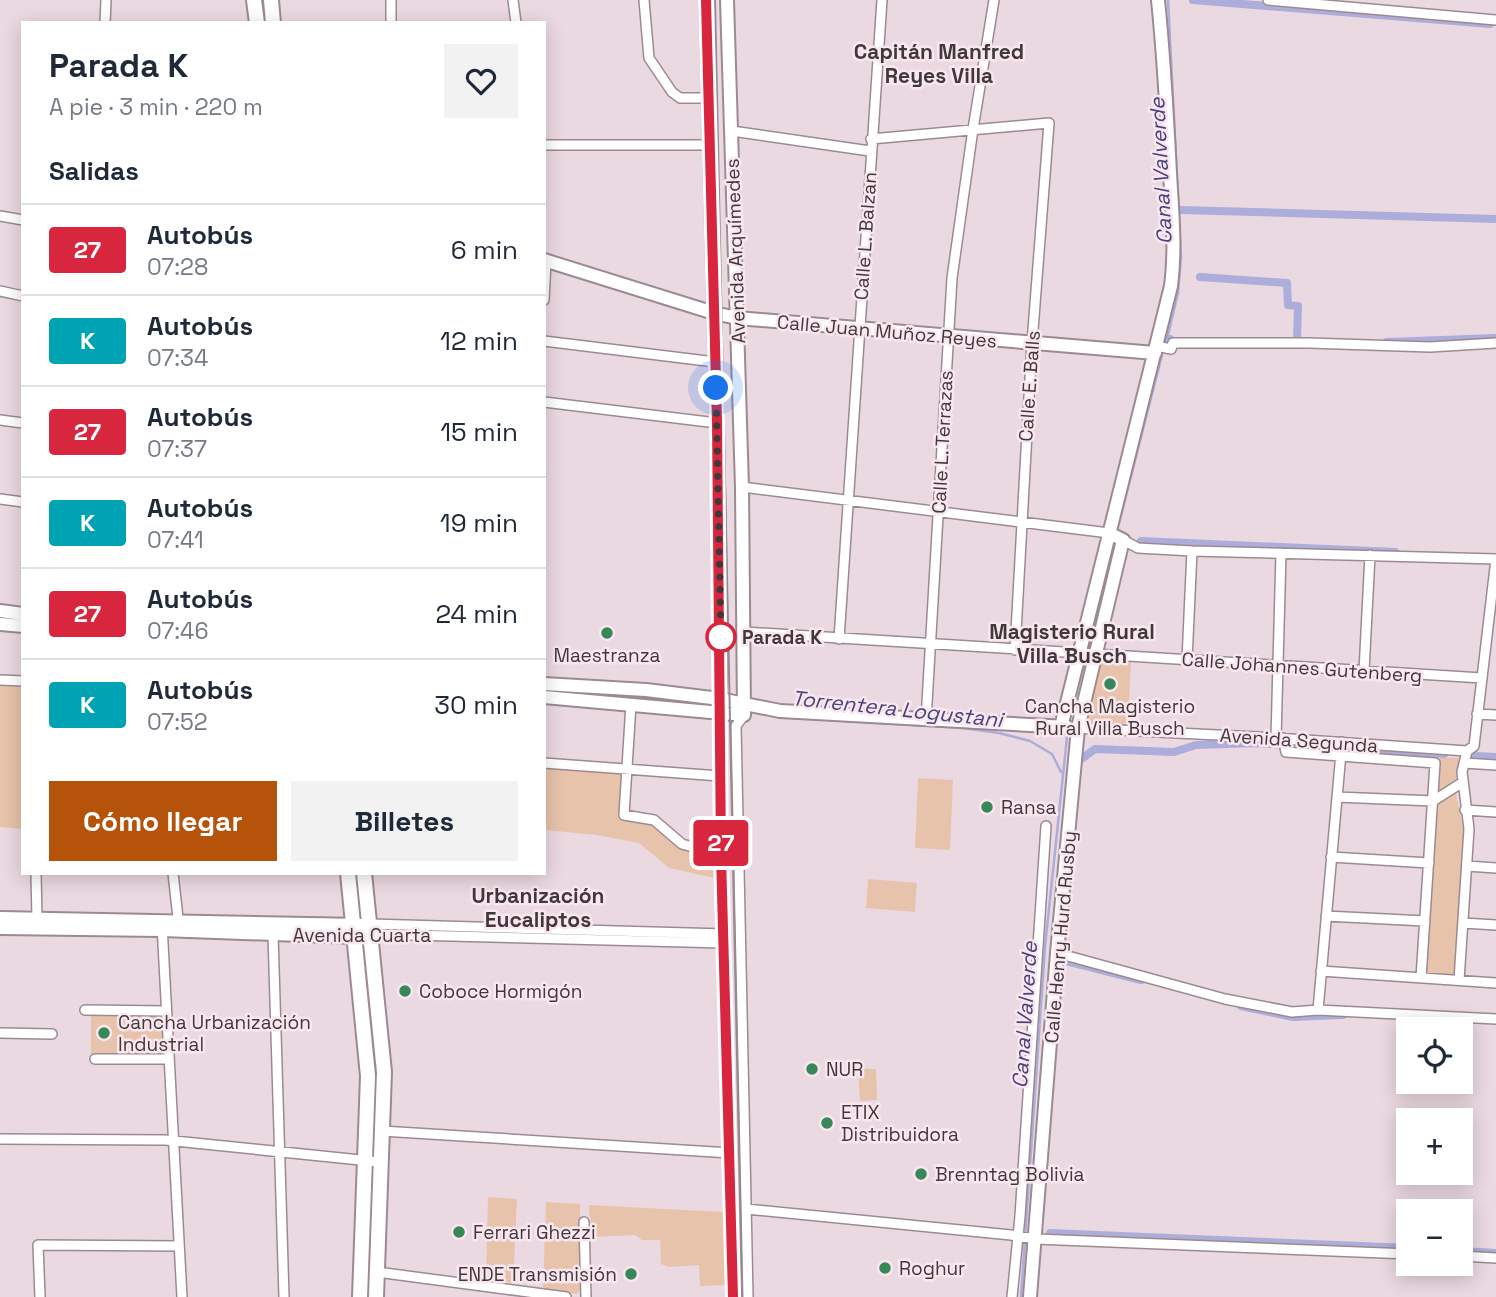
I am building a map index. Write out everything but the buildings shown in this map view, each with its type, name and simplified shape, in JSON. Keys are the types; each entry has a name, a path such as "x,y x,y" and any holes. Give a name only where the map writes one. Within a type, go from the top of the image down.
{"main road":[{"path":"254,0 257,21"},
{"path":"271,0 273,21"},
{"path":"348,875 368,1076 360,1297"},
{"path":"364,875 384,1072 376,1297"}],"street":[{"path":"106,0 106,21"},
{"path":"391,0 391,21"},
{"path":"513,0 516,21"},
{"path":"644,0 649,58 672,92 680,98 708,98"},
{"name":"Avenida Arquímedes","path":"706,0 717,422 721,855 733,1297"},
{"name":"Avenida Arquímedes","path":"727,0 742,487 744,709 736,726 748,1297"},
{"name":"Calle L. Balzan","path":"839,639 882,0"},
{"name":"Calle L. Terrazas","path":"926,720 952,278 994,0"},
{"path":"1061,727 1156,350 1174,261 1166,82 1158,0"},
{"path":"1268,0 1374,4 1496,20"},
{"name":"Calle E. Balls","path":"973,129 1049,122 1032,343 1015,650"},
{"path":"871,139 973,129"},
{"path":"732,131 870,151"},
{"path":"546,145 710,145"},
{"path":"0,216 21,220"},
{"name":"Calle Juan Muñoz Reyes","path":"546,261 737,318 949,337 1156,350"},
{"path":"0,291 21,296"},
{"path":"546,341 715,362"},
{"path":"1156,350 1172,346 1309,343 1430,347 1496,343"},
{"path":"546,402 717,422"},
{"path":"0,421 21,423"},
{"path":"742,487 1109,533 1138,548 1496,559 1474,746 1467,751 1462,772 1468,830 1460,980"},
{"path":"0,499 21,502"},
{"name":"Calle Henry Hurd Rusby","path":"1012,1297 1027,1238 1078,728 1123,540"},
{"path":"1187,660 1192,551"},
{"path":"1281,553 1278,665 1280,738 1286,752 1436,762 1421,978"},
{"path":"1364,671 1370,555"},
{"path":"0,611 21,614"},
{"path":"0,624 21,626"},
{"name":"Calle Johannes Gutenberg","path":"744,632 1079,655 1482,678"},
{"path":"0,680 21,681"},
{"name":"Avenida Segunda","path":"546,684 646,690 744,709 1280,738 1467,751"},
{"name":"Avenida Segunda","path":"546,697 631,704 719,705"},
{"path":"631,704 624,815 654,820 682,844 721,855"},
{"path":"1477,713 1496,715"},
{"path":"1318,1010 1342,743"},
{"path":"546,763 720,776"},
{"path":"1464,763 1496,765"},
{"path":"1337,797 1433,801 1463,782"},
{"path":"1465,810 1496,812"},
{"name":"Calle Henry Hurd Rusby","path":"1030,1297 1027,1238 1046,826"},
{"path":"1331,857 1429,863"},
{"path":"1467,866 1496,868"},
{"path":"36,875 37,919"},
{"path":"173,875 179,926"},
{"path":"1326,916 1425,921"},
{"name":"Avenida Cuarta","path":"0,918 354,932"},
{"path":"1463,923 1496,925"},
{"path":"162,925 182,1297"},
{"name":"Avenida Cuarta","path":"0,928 162,925"},
{"name":"Avenida Cuarta","path":"179,926 273,934 354,932 370,929 725,939"},
{"path":"273,934 284,1297"},
{"path":"1057,953 1225,999 1292,1012 1318,1010 1496,1019"},
{"path":"1321,971 1496,983"},
{"path":"85,1010 166,1012"},
{"path":"0,1033 52,1034"},
{"path":"95,1059 168,1059"},
{"path":"382,1131 730,1153"},
{"path":"0,1139 172,1141 380,1162"},
{"path":"746,1209 1027,1238 1396,1253"},
{"path":"584,1222 586,1297"},
{"path":"40,1297 38,1245 179,1246"},
{"path":"1473,1257 1496,1258"},
{"path":"377,1272 566,1297"}],"shaded area":[{"path":"1102,659 1131,660 1128,726 1083,723 1097,663"},
{"path":"0,682 21,684 21,829 0,827"},
{"path":"1440,757 1462,758 1456,794 1464,832 1456,975 1426,974"},
{"path":"546,768 619,773 622,776 621,818 653,823 684,849 714,856 715,878 669,868 639,843 597,835 546,830"},
{"path":"918,778 953,780 950,850 915,848"},
{"path":"868,879 917,883 915,912 866,908"},
{"path":"91,1014 161,1015 164,1056 91,1054"},
{"path":"858,1069 876,1069 877,1100 860,1101"},
{"path":"488,1197 517,1199 513,1283 486,1279"},
{"path":"546,1202 580,1204 581,1290 576,1294 543,1289"},
{"path":"589,1205 724,1212 727,1285 700,1286 699,1265 669,1267 661,1264 660,1240 642,1240 635,1235 593,1237"}],"waterway":[{"name":"Canal Valverde","path":"1167,339 1178,293 1181,257 1168,0"},
{"path":"1193,0 1490,24"},
{"path":"1180,210 1496,219"},
{"path":"1200,277 1287,283 1288,305 1298,306 1297,340"},
{"path":"1387,342 1496,338"},
{"name":"Canal Valverde","path":"1118,527 1162,355"},
{"path":"1141,541 1395,552"},
{"name":"Torrentera Logustani","path":"546,691 636,697"},
{"name":"Torrentera Logustani","path":"654,698 710,704"},
{"name":"Torrentera Logustani","path":"797,718 963,728 999,733 1030,741 1052,754 1061,772"},
{"name":"Canal Valverde","path":"1021,1297 1045,947 1067,737"},
{"path":"1080,760 1095,749 1174,752 1196,745 1257,743 1333,748"},
{"path":"1347,748 1444,754"},
{"path":"1476,756 1496,757"},
{"path":"1062,960 1141,980"},
{"path":"1241,1006 1293,1017 1343,1015"},
{"path":"1050,1233 1396,1247"},
{"path":"1473,1252 1496,1253"}],"tram line":[{"path":"715,0 742,1297"}],"bus line":[{"name":"27","path":"706,0 717,422 721,855 724,886 733,1297"}],"place":[{"name":"Maestranza","path":"607,633"},
{"name":"Parada K","path":"721,637"},
{"name":"Cancha Magisterio Rural Villa Busch","path":"1110,684"},
{"name":"Ransa","path":"987,807"},
{"name":"Coboce Hormigón","path":"405,991"},
{"name":"Cancha Urbanización Industrial","path":"104,1033"},
{"name":"NUR","path":"812,1069"},
{"name":"ETIX Distribuidora","path":"827,1123"},
{"name":"Brenntag Bolivia","path":"921,1174"},
{"name":"Ferrari Ghezzi","path":"459,1232"},
{"name":"Roghur","path":"885,1268"},
{"name":"ENDE Transmisión","path":"631,1274"}],"district":[{"name":"Capitán Manfred Reyes Villa","path":"939,64"},
{"name":"Magisterio Rural Villa Busch","path":"1072,644"},
{"name":"Urbanización Eucaliptos","path":"538,908"}],"route":[{"path":"716,388 721,637"}]}
